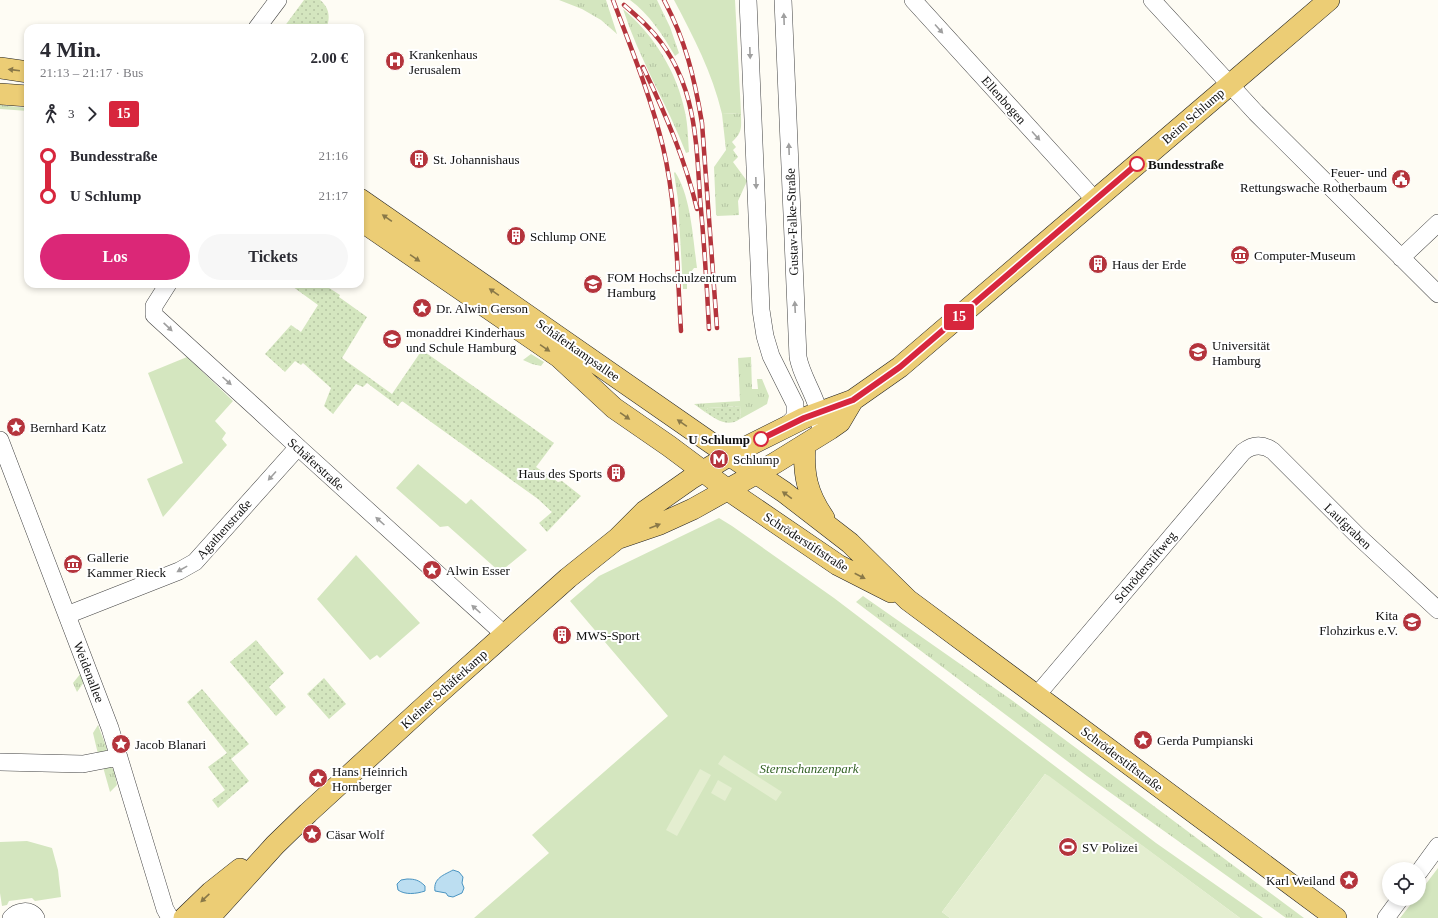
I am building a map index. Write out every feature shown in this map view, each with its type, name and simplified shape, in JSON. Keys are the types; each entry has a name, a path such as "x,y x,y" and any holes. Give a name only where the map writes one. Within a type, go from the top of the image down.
{"main road":[{"name":"Beim Schlump","path":"702,472 786,426 818,412 853,400 908,360 1329,0"},
{"path":"0,68 24,71"},
{"path":"0,94 24,96"},
{"name":"Schäferkampsallee","path":"364,202 730,456 757,473"},
{"name":"Schäferkampsallee","path":"364,223 559,357 614,408 669,446 728,490"},
{"name":"Beim Schlump","path":"728,490 810,442 840,422 853,400"},
{"path":"810,442 804,465 807,484 816,506 829,527"},
{"name":"Kleiner Schäferkamp","path":"209,918 274,845 428,703 568,578 618,538 645,511 680,485 702,472"},
{"name":"Schröderstiftstraße","path":"757,473 850,543 908,600 1336,918"},
{"name":"Kleiner Schäferkamp","path":"618,538 660,524 693,509 728,490"},
{"name":"Schröderstiftstraße","path":"728,490 838,565 908,600"},
{"name":"Kleiner Schäferkamp","path":"171,916 227,879 274,845"}],"street":[{"path":"260,24 278,0"},
{"path":"748,0 761,310 765,336 771,356 795,404 795,417 786,426"},
{"name":"Gustav-Falke-Straße","path":"783,0 798,357 802,373 812,394 818,412 820,424 818,432 810,442"},
{"name":"Ellenbogen","path":"913,0 1095,200"},
{"path":"1152,0 1256,113 1438,294"},
{"path":"1402,258 1438,223"},
{"name":"Schäferstraße","path":"165,288 154,306 154,315 504,635"},
{"name":"Weidenallee","path":"0,440 108,721 171,916"},
{"name":"Laufgraben","path":"1257,445 1263,446 1273,452 1353,531 1438,610"},
{"name":"Schröderstiftweg","path":"1037,695 1243,452 1257,445"},
{"name":"Agathenstraße","path":"67,615 178,571 194,562 298,447"},
{"path":"0,762 83,764 120,757"},
{"path":"1426,862 1438,846"},
{"path":"1386,918 1395,906"},
{"path":"11,918 14,915 26,911 32,913 36,918"}],"green space":[{"path":"304,0 320,0 327,9 329,17 328,24 286,24"},
{"path":"559,0 606,0 617,34 601,20 582,9"},
{"path":"630,0 657,0 670,27 679,53 675,56 655,25"},
{"path":"674,0 735,0 741,113 722,114 708,69"},
{"path":"623,9 645,30 663,55 670,69 685,112 689,152 686,153 637,46"},
{"path":"0,105 24,108 24,111 0,109"},
{"path":"741,113 740,132 732,142 736,147 733,150 738,157 733,162 747,181 738,201 739,215 717,216 714,167 726,150 722,114"},
{"path":"675,172 685,193 688,205 697,268 694,268 687,277 687,289 683,289"},
{"path":"295,288 329,288 367,317 342,358 392,394 422,350 554,443 536,467 558,482 562,481 581,496 547,532 539,523 552,512 538,499 402,401 398,406 367,383 363,387 356,384 333,414 324,406 331,388 303,363 301,365 295,361 285,372 265,354 291,325 301,332 318,305"},
{"path":"531,354 544,362 541,366 523,360"},
{"path":"187,357 233,401 215,421 226,433 222,439 227,445 163,517 147,479 183,463 148,373"},
{"path":"751,357 752,389 758,389 757,379 762,379 769,396 767,404 740,419 741,406 708,408 705,412 694,404 740,401 738,358"},
{"path":"741,406 740,419 731,423 722,422 705,412 708,408"},
{"path":"418,464 466,504 471,499 527,550 500,572 448,526 440,527 396,488"},
{"name":"Sternschanzenpark","path":"719,518 834,598 1156,843 1263,918 1240,918 1045,774 942,912 950,918 474,918 549,853 532,835 668,716 570,601 599,576"},
{"path":"356,555 420,623 380,658 377,655 370,660 317,599"},
{"path":"863,596 1013,701 1304,918 1286,918 1087,776 856,602"},
{"path":"256,640 284,673 269,687 286,707 276,716 230,662"},
{"path":"81,673 84,682 77,692 73,683"},
{"path":"324,678 346,704 329,719 307,694"},
{"path":"202,689 249,744 231,759 249,781 218,808 212,800 225,790 208,767 227,753 187,702"},
{"path":"98,725 107,749 105,752 98,754 93,733"},
{"path":"724,755 782,792 776,801 718,764"},
{"path":"103,767 111,767 114,770 117,785 110,792"},
{"path":"700,769 711,775 677,836 666,830"},
{"name":"SV Polizei","path":"1045,774 1240,918 950,918 942,912"},
{"path":"718,780 732,788 725,801 711,793"},
{"path":"27,841 52,848 58,870 61,897 35,901 32,898 9,901 7,905 2,906 0,893 0,842"},
{"path":"1438,868 1438,918 1400,918 1409,906 1426,906 1426,884"}],"water":[{"path":"453,870 459,872 463,877 462,883 464,888 462,893 453,897 448,896 446,893 435,891 437,880"},
{"path":"407,879 421,882 425,886 425,891 411,894 398,890 397,884 401,880"}],"railway":[{"path":"613,0 647,91 668,170 674,216 681,331"},
{"path":"664,0 672,15 684,45 696,90 702,123 717,328"},
{"path":"624,5 646,25 662,44 675,64 684,84 690,106 697,151 709,329"},
{"path":"643,67 674,136 687,172 697,209"}],"bus line":[{"name":"15","path":"761,439 818,412 853,400 900,367 1137,164"}],"place":[{"name":"Krankenhaus Jerusalem","path":"395,61"},
{"name":"St. Johannishaus","path":"419,159"},
{"name":"Bundesstraße","path":"1137,164"},
{"name":"Feuer- und Rettungswache Rotherbaum","path":"1401,179"},
{"name":"Schlump ONE","path":"516,236"},
{"name":"Computer-Museum","path":"1240,255"},
{"name":"Haus der Erde","path":"1098,264"},
{"name":"FOM Hochschulzentrum Hamburg","path":"593,284"},
{"name":"Dr. Alwin Gerson","path":"422,308"},
{"name":"monaddrei Kinderhaus und Schule Hamburg","path":"392,339"},
{"name":"Universität Hamburg","path":"1198,352"},
{"name":"Bernhard Katz","path":"16,427"},
{"name":"U Schlump","path":"761,439"},
{"name":"Schlump","path":"719,459"},
{"name":"Haus des Sports","path":"616,473"},
{"name":"Gallerie Kammer Rieck","path":"73,564"},
{"name":"Alwin Esser","path":"432,570"},
{"name":"Kita Flohzirkus e.V.","path":"1412,622"},
{"name":"MWS-Sport","path":"562,635"},
{"name":"Gerda Pumpianski","path":"1143,740"},
{"name":"Jacob Blanari","path":"121,744"},
{"name":"Hans Heinrich Hornberger","path":"318,778"},
{"name":"Cäsar Wolf","path":"312,834"},
{"name":"SV Polizei","path":"1068,847"},
{"name":"Karl Weiland","path":"1349,880"}]}
